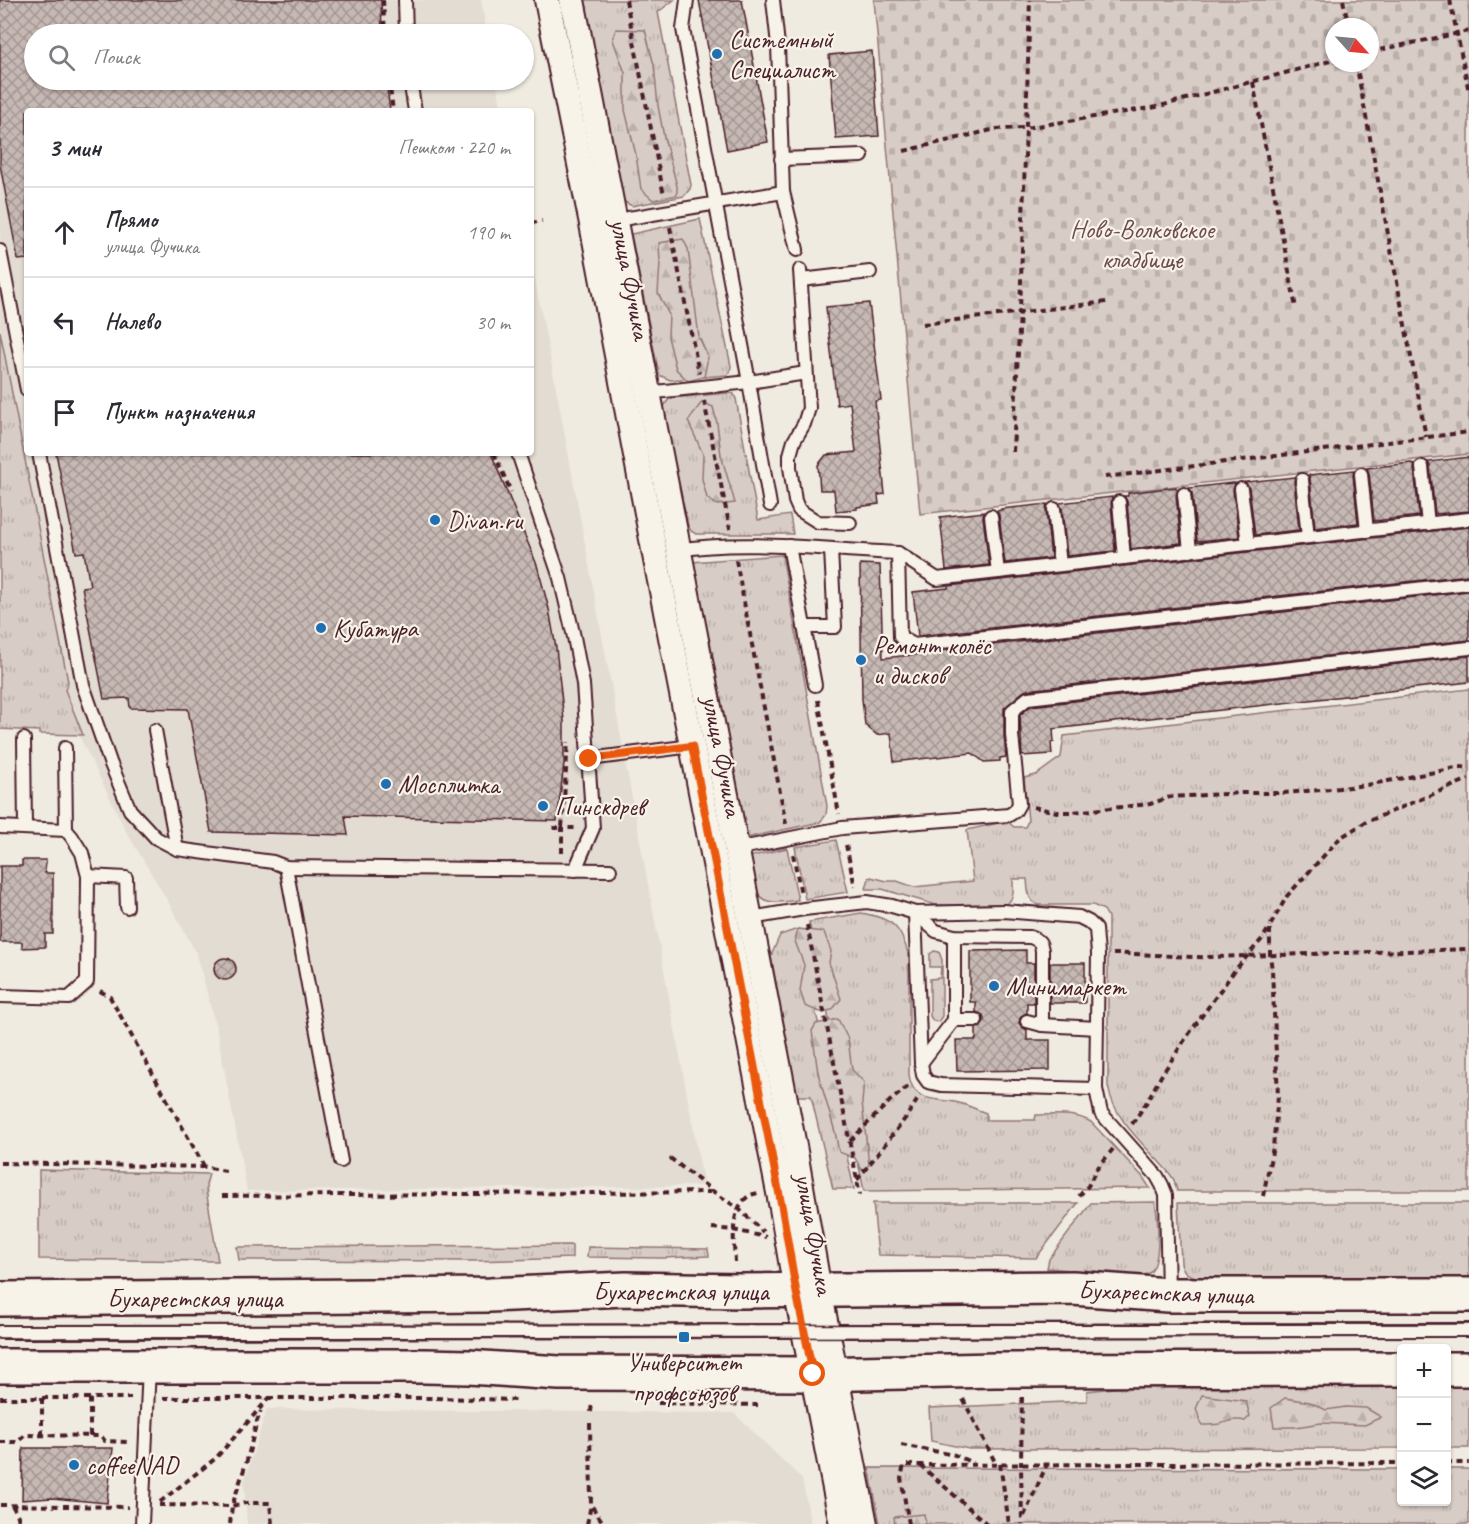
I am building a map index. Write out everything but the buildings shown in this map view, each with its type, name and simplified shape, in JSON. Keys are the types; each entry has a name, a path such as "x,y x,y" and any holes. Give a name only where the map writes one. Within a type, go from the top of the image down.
{"main road":[{"name":"Бухарестская улица","path":"0,1299 490,1295 626,1289 740,1291 1073,1288 1168,1295 1469,1295"},
{"path":"0,1366 425,1366 559,1373 1397,1369"},
{"path":"1451,1369 1469,1369"}],"street":[{"name":"улица Фучика","path":"547,0 603,223"},
{"name":"улица Фучика","path":"572,0 603,223 636,395 655,555 692,746 794,1146 807,1290 824,1373 865,1524"},
{"name":"улица Фучика","path":"636,395 679,549 736,849 738,920"},
{"name":"улица Фучика","path":"824,1373 842,1524"}],"lane":[{"path":"405,0 406,24"},
{"path":"687,0 682,29 771,505"},
{"path":"772,0 778,45 783,192 796,250"},
{"path":"412,90 415,108"},
{"path":"781,159 862,156"},
{"path":"603,223 783,192"},
{"path":"0,251 24,375"},
{"path":"850,523 818,522 799,510 795,501 790,455 809,408 800,275 870,272"},
{"path":"636,395 806,373"},
{"path":"40,456 83,685 129,810 156,838 177,849 273,862 286,867 610,870"},
{"path":"519,456 560,578 583,684 593,828 575,870"},
{"path":"1422,467 1428,524"},
{"path":"1361,474 1367,531"},
{"path":"1302,480 1308,537"},
{"path":"1241,489 1248,544"},
{"path":"1184,494 1190,551"},
{"path":"1119,502 1125,558"},
{"path":"1054,509 1060,565"},
{"path":"991,516 998,572"},
{"path":"655,555 679,549 733,546 789,546 898,553 937,579 1469,519"},
{"path":"789,546 815,685"},
{"path":"804,627 835,627 831,550"},
{"path":"898,553 900,637 914,645 1469,583"},
{"path":"736,849 842,828 1009,815 1019,804 1012,735 1012,711 1028,698 1469,648"},
{"path":"155,730 177,849"},
{"path":"24,739 25,827"},
{"path":"589,759 692,746"},
{"path":"0,996 69,998 87,982 88,876 82,853 66,830 65,748"},
{"path":"0,827 66,830"},
{"path":"286,867 341,1161"},
{"path":"88,876 126,878 127,907"},
{"path":"738,920 867,902 880,903 915,913 1004,911 1079,918 1089,922 1096,929 1098,954 1096,1089 1101,1113 1157,1176 1167,1196 1168,1295"},
{"path":"915,913 936,931 954,936 1037,939 1041,943 1042,951 1042,1025"},
{"path":"915,913 921,1063 923,1075 928,1082 942,1085 1096,1089"},
{"path":"921,1063 954,1020 954,936"},
{"path":"954,1020 976,1020"},
{"path":"1027,1021 1042,1025 1097,1028"},
{"path":"0,1332 1469,1330"},
{"path":"142,1524 149,1366"}],"path":[{"path":"383,0 384,24"},
{"path":"626,0 860,1195"},
{"path":"1013,452 1030,0"},
{"path":"1343,0 1347,18"},
{"path":"1450,0 1469,92"},
{"path":"1379,50 1469,32"},
{"path":"904,151 996,129 1025,128 1156,106 1325,62"},
{"path":"1358,72 1426,436"},
{"path":"1253,82 1296,308"},
{"path":"390,90 393,108"},
{"path":"534,222 542,220"},
{"path":"922,324 1107,302"},
{"path":"1105,477 1469,432"},
{"path":"495,456 515,501"},
{"path":"815,685 858,903"},
{"path":"561,870 568,739"},
{"path":"1019,804 1057,813 1073,812 1150,804 1180,796 1284,793 1367,785 1461,767 1469,768"},
{"path":"1079,1196 1088,1186 1096,1170 1123,1138 1186,1038 1235,970 1263,938 1287,896 1340,838 1364,823 1469,779"},
{"path":"553,828 562,828"},
{"path":"1263,1196 1273,1147 1278,1096 1270,926"},
{"path":"1098,954 1141,953 1190,957 1469,949"},
{"path":"87,982 110,997 204,1167"},
{"path":"849,1141 890,1101 916,1080"},
{"path":"857,1180 904,1120 922,1092"},
{"path":"670,1158 739,1209 770,1238 712,1228"},
{"path":"0,1163 204,1167 226,1171"},
{"path":"735,1262 733,1230 739,1209 748,1196 761,1191"},
{"path":"222,1196 714,1192"},
{"path":"1022,1397 1022,1522"},
{"path":"0,1398 433,1398"},
{"path":"42,1398 42,1436"},
{"path":"90,1398 90,1436"},
{"path":"270,1398 216,1458 156,1505 232,1506 245,1503 270,1503 272,1524"},
{"path":"963,1399 998,1464 1009,1524"},
{"path":"591,1412 592,1402"},
{"path":"230,1524 232,1506 262,1407"},
{"path":"587,1524 591,1505 590,1423"},
{"path":"0,1442 18,1442 25,1436 101,1436 105,1441 146,1442"},
{"path":"901,1445 955,1455 976,1464"},
{"path":"909,1524 901,1478 904,1465 1397,1463"},
{"path":"1451,1463 1469,1463"},
{"path":"1022,1522 1047,1464"},
{"path":"919,1465 987,1524"},
{"path":"0,1505 143,1507"},
{"path":"12,1505 18,1516 19,1524"},
{"path":"591,1505 604,1524"}],"shaded area":[{"path":"0,0 481,0 485,24 24,24 24,90 498,90 501,108 24,108 24,456 534,456 534,274 704,1186 247,1191 217,1031 197,955 127,833 59,695 0,439"},
{"path":"267,1409 734,1413 802,1479 811,1524 247,1524 244,1482"}],"green space":[{"path":"583,0 674,0 658,12 691,185 684,196 632,206 623,201"},
{"name":"Ново-Волковское кладбище","path":"874,0 1469,0 1469,454 920,514"},
{"path":"616,29 645,30 654,65 658,106 677,186 677,195 653,200 641,189 636,155 625,110 625,73 613,40"},
{"path":"700,219 731,366 730,372 727,375 670,380 659,375 631,234"},
{"path":"683,239 688,249 699,337 708,357 704,377 688,381 676,369 668,337 669,315 658,293 659,243"},
{"path":"0,331 68,682 65,690 83,735 39,734 39,731 0,729"},
{"path":"734,394 736,399 758,520 790,515 793,534 696,534 688,526 664,407 671,398"},
{"path":"702,402 713,407 721,455 735,503 717,505 707,498 702,479 703,454 688,421"},
{"path":"782,555 827,806 826,815 820,822 746,838 742,821 746,820 745,817 741,817 692,562"},
{"path":"1469,689 1469,1191 1177,1191 1170,1174 1124,1123 1111,1099 1108,1086 1108,917 1104,910 1093,905 1038,905 1030,897 1027,879 1013,879 1012,897 1006,904 936,905 882,889 866,889 871,877 897,881 914,887 973,881 967,830 1007,821 1014,827 1025,827 1028,821 1024,778 1036,775 1061,757 1064,736"},
{"path":"836,840 848,892 805,899 795,847"},
{"path":"787,848 798,900 772,902 765,900 756,890 749,857"},
{"path":"861,913 872,915 894,925 906,946 909,957 909,1075 915,1091 927,1098 959,1103 986,1113 986,1120 1035,1120 1036,1115 1071,1115 1085,1119 1091,1122 1142,1176 1150,1188 864,1191 809,922"},
{"path":"798,929 854,1189 833,1189 811,1096 797,1096 771,956 780,935"},
{"path":"798,929 824,932 831,951 829,963 841,999 832,1010 820,1012 805,1006 800,991 804,965 795,941"},
{"path":"934,951 939,952 942,960 942,1016 938,1022 933,1021 930,1016 930,979 940,978 941,967 930,967 930,954"},
{"path":"838,1019 848,1039 852,1070 864,1082 862,1102 869,1165 862,1170 855,1158 839,1152 818,1073 812,1031 816,1024"},
{"path":"39,1170 209,1174 206,1185 207,1196 218,1261 39,1259"},
{"path":"1155,1202 1158,1229 1157,1251 1156,1260 1149,1273 1139,1276 1047,1268 1049,1259 1091,1203"},
{"path":"873,1203 1078,1203 1036,1258 878,1255"},
{"path":"1178,1203 1469,1203 1469,1278 1199,1278 1187,1274 1181,1263"},
{"path":"572,1245 572,1258 472,1261 239,1260 237,1247"},
{"path":"588,1247 708,1249 709,1256 587,1257"},
{"path":"1132,1386 1397,1386 1397,1448 969,1449 931,1441 929,1408 1087,1401 1087,1391"},
{"path":"1451,1386 1469,1386 1469,1448 1451,1448"},
{"path":"1202,1395 1246,1401 1250,1416 1245,1421 1235,1420 1202,1425 1196,1409"},
{"path":"1285,1398 1310,1402 1326,1410 1346,1407 1366,1408 1381,1417 1365,1425 1321,1423 1296,1427 1274,1427 1271,1408"},
{"path":"869,1468 1397,1469 1397,1506 1451,1506 1451,1469 1469,1469 1469,1524 880,1524"},
{"path":"924,1514 926,1524 895,1524 894,1517"}],"tram line":[{"path":"0,1325 1469,1324"},
{"path":"0,1338 1469,1337"}],"place":[{"name":"Системный Специалист","path":"717,54"},
{"name":"Divan.ru","path":"435,520"},
{"name":"Кубатура","path":"321,628"},
{"name":"Ремонт колёс и дисков","path":"861,660"},
{"name":"Мосплитка","path":"386,784"},
{"name":"Пинскдрев","path":"543,806"},
{"name":"Минимаркет","path":"994,986"},
{"name":"Университет профсоюзов","path":"684,1337"},
{"name":"coffeeNAD","path":"74,1465"}],"route":[{"path":"589,759 692,746 813,1374"}]}
